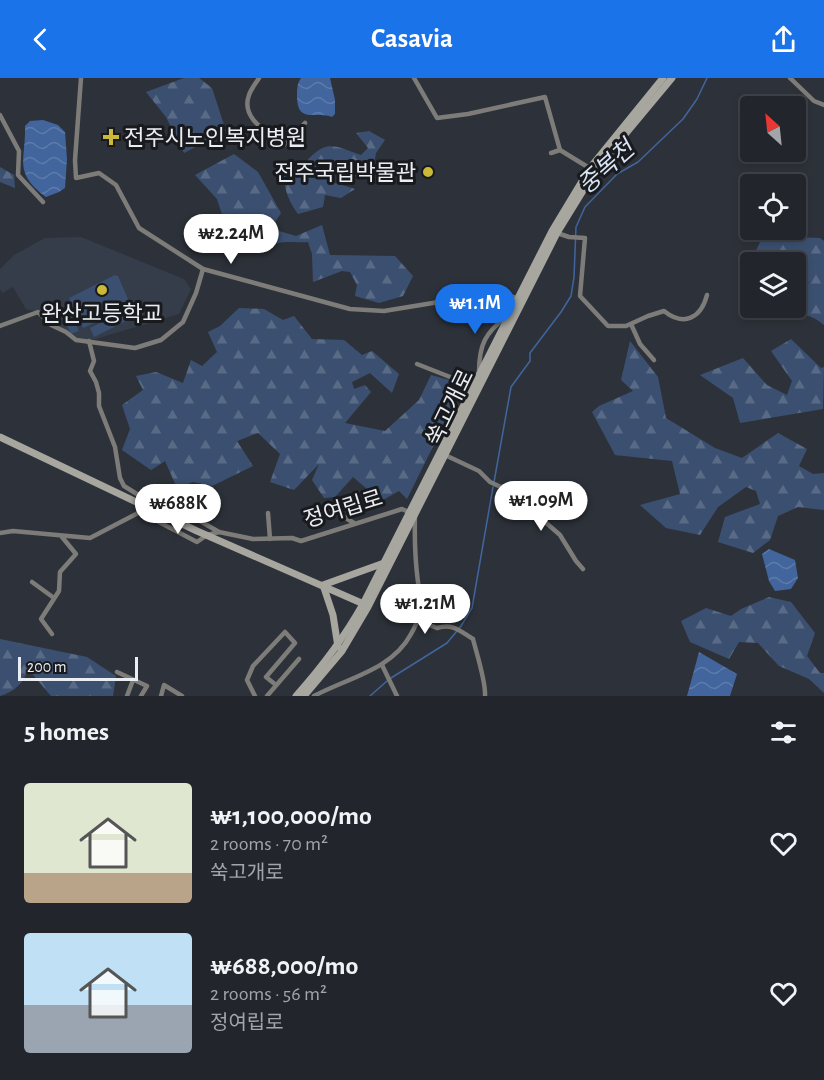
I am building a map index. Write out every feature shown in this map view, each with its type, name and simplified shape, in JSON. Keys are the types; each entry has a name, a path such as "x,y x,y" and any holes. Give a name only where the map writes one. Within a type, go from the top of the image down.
{"street":[{"path":"81,78 75,160 76,178 99,173 116,185 139,228 203,269 351,309 384,311 500,292 519,299"},
{"path":"259,78 248,96 249,114 253,121 284,145 305,123"},
{"path":"414,78 437,118 468,114 545,97 560,150 592,170"},
{"name":"쑥고개로","path":"304,696 342,651 366,606 445,454 552,231 592,170 663,78"},
{"name":"쑥고개로","path":"296,696 326,663 366,606 384,563 413,514 509,314 592,170 672,78"},
{"path":"790,78 814,101 824,105"},
{"path":"0,115 20,151 18,175 43,202"},
{"path":"551,153 560,150"},
{"path":"557,233 569,237 585,238 580,296 608,326 626,327 648,315 664,310 671,317 681,320 691,318 705,303 707,295"},
{"path":"0,326 38,312 51,325 76,340 135,348 169,335 183,322 196,293 203,269"},
{"path":"479,374 481,346 489,334 509,314"},
{"path":"631,324 640,344 654,360"},
{"name":"정여립로","path":"89,341 94,361 90,371 96,382 99,405 115,447 120,478 124,486 142,505 200,521 219,532 253,540 292,538 301,541 402,510 413,514"},
{"path":"417,364 473,386"},
{"name":"정여립로","path":"0,437 142,505 366,606"},
{"path":"445,454 479,471 490,482 527,506 553,527 583,569"},
{"path":"0,534 13,531 90,538 142,505"},
{"path":"326,506 354,523"},
{"path":"268,513 270,539"},
{"path":"413,514 414,548 422,608 427,624 437,628 444,626 457,628 473,639 485,684 485,696"},
{"path":"207,535 219,532"},
{"path":"52,634 41,619 58,591 60,572 76,554 62,537"},
{"path":"338,647 333,615 323,585 384,563"},
{"path":"32,582 54,598"},
{"path":"314,696 382,665 405,645 422,608"},
{"path":"255,696 247,680 253,666 285,632 295,642 266,677 276,685"},
{"path":"267,696 299,659"},
{"path":"382,665 397,696"},
{"path":"117,672 147,686 141,696"},
{"path":"127,696 133,680"},
{"path":"160,696 164,685 182,696"}],"shaded area":[{"name":"완산고등학교","path":"81,237 184,279 191,289 179,314 89,341 75,339 38,312 26,309 13,287 3,293 0,290 0,269 14,255 45,238"}],"green space":[{"path":"184,78 199,78 212,88 226,131 184,153 166,117 146,92"},
{"path":"369,131 385,140 376,153 371,181 336,170 332,182 355,189 341,198 325,195 323,207 298,214 286,191 284,165 300,168 315,153 327,146 361,155 368,148 356,133"},
{"path":"234,154 258,172 281,213 269,231 279,231 296,236 322,225 330,255 395,256 413,276 403,296 379,303 355,296 357,285 350,272 342,271 313,282 312,254 308,242 271,245 268,232 230,239 217,199 195,175"},
{"path":"0,167 14,175 15,188 0,182"},
{"path":"806,238 820,238 824,241 824,325 806,315 806,284 809,283 806,280 806,252 755,252 761,240 806,240"},
{"path":"115,275 118,276 131,306 83,328 69,298"},
{"path":"239,308 264,309 283,320 294,316 312,339 344,340 362,355 372,351 399,374 392,393 370,373 352,382 354,389 365,385 371,392 345,423 385,431 419,400 431,375 464,384 407,499 399,491 381,501 353,477 335,497 324,498 312,480 319,464 294,490 270,482 280,454 258,433 237,441 253,466 212,486 193,482 177,488 165,461 151,470 122,450 130,429 122,405 143,390 136,376 156,372 183,383 191,360 202,366 217,352 208,332 220,326"},
{"path":"122,312 126,321 94,337 90,328"},
{"path":"71,315 79,331 71,334 64,319"},
{"path":"791,339 821,368 824,367 823,409 740,423 733,398 700,375 743,358 767,385 787,395 792,381 771,351"},
{"path":"630,341 658,377 666,418 715,448 742,458 778,433 807,449 799,466 813,474 824,473 824,510 798,507 778,516 770,540 753,553 718,542 725,517 760,504 756,491 746,487 718,507 700,535 666,528 640,505 680,494 672,461 615,455 592,412 599,406 633,391 621,380"},
{"path":"769,597 791,602 815,633 807,656 820,673 824,673 824,693 809,679 779,666 758,643 739,642 729,659 690,642 681,621 706,608 731,616"},
{"path":"0,639 87,657 116,676 113,696 51,696 28,669 18,686 0,696"}],"water":[{"path":"301,78 330,78 335,100 335,114 332,117 308,115 300,110 297,91"},
{"path":"43,120 58,125 65,132 67,159 65,188 46,197 29,180 24,165 25,126 30,121"},
{"path":"769,549 795,560 798,578 791,589 775,591 769,581 762,554"},
{"path":"699,652 737,674 730,696 687,696"}],"waterway":[{"name":"중복천","path":"494,482 511,387 530,361 530,353 571,296 576,227 585,207 617,174 638,162 683,119 697,99 707,78"},
{"name":"중복천","path":"391,678 447,643 472,608 493,487"},
{"name":"중복천","path":"370,696 387,681"}],"place":[{"name":"전주시노인복지병원","path":"111,137"},
{"name":"전주국립박물관","path":"428,172"},
{"name":"완산고등학교","path":"102,290"}]}
